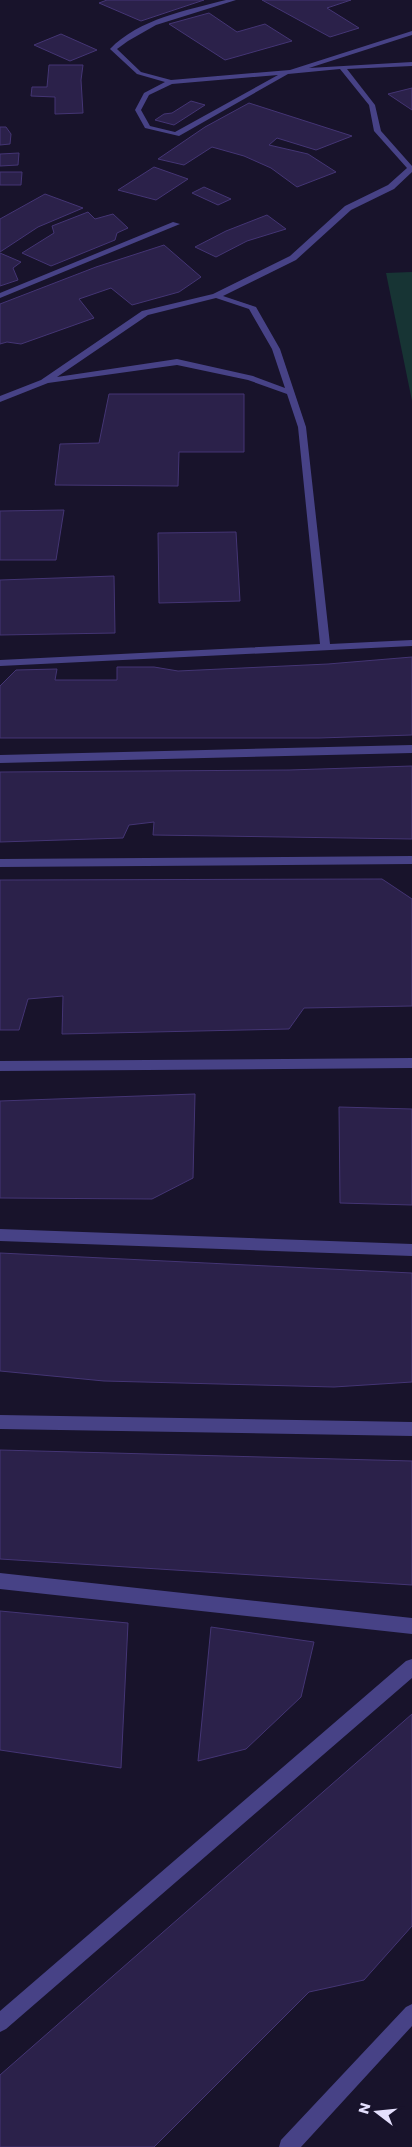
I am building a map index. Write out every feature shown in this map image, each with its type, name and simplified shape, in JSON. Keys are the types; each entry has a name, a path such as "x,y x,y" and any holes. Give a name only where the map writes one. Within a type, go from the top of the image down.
{"street":[{"path":"233,0 186,13 128,36 113,50 139,73 171,82 342,67 412,64"},
{"path":"171,82 146,94 138,110 147,127 176,134 286,73 412,33"},
{"path":"44,382 145,312 216,296 294,258 348,208 391,187 411,169 378,131 372,105 342,67"},
{"path":"0,296 176,224"},
{"path":"216,296 252,307 276,349 302,427 325,647"},
{"path":"0,399 44,382 177,362 250,378 291,393"},
{"path":"0,662 412,643"},
{"path":"0,759 412,749"},
{"path":"0,863 412,860"},
{"path":"0,1066 412,1063"},
{"path":"0,1235 412,1250"},
{"path":"0,1422 412,1429"},
{"path":"0,1581 412,1626"},
{"path":"0,2023 412,1667"},
{"path":"288,2147 412,2013"}],"green space":[{"path":"412,272 412,401 386,273"}],"building":[{"path":"107,0 204,0 141,21 99,3"},
{"path":"262,0 351,0 327,8 359,28 330,37"},
{"path":"209,13 237,32 265,24 292,41 225,60 169,24"},
{"path":"61,34 97,50 70,61 34,45"},
{"path":"49,65 83,65 81,80 83,113 55,114 55,97 31,96 32,87 47,87"},
{"path":"412,88 412,110 388,94"},
{"path":"191,101 205,105 174,125 155,120 164,114 172,113"},
{"path":"249,103 352,136 316,150 277,138 269,145 308,154 336,172 297,187 271,168 244,156 212,147 184,165 158,159 205,127"},
{"path":"0,127 6,127 11,134 10,144 0,145"},
{"path":"19,153 18,165 0,166 0,154"},
{"path":"154,167 188,179 156,200 118,190"},
{"path":"0,172 22,172 21,185 0,185"},
{"path":"204,187 231,199 218,205 192,193"},
{"path":"45,194 83,208 38,227 0,252 0,219"},
{"path":"88,212 95,219 113,214 128,228 117,233 115,240 51,266 22,253 54,233 52,226"},
{"path":"267,215 286,229 247,241 216,257 195,247 226,231"},
{"path":"164,245 201,277 179,292 132,305 111,288 79,299 94,318 21,344 7,342 0,344 0,304 96,267"},
{"path":"0,253 21,262 13,268 18,280 0,286"},
{"path":"109,394 244,394 244,452 179,452 178,486 55,485 60,444 99,443"},
{"path":"64,510 56,560 0,560 0,511"},
{"path":"236,532 240,601 159,603 158,533"},
{"path":"114,576 115,633 0,635 0,580"},
{"path":"412,657 412,735 319,738 0,738 0,686 16,670 57,669 55,680 117,680 117,667 154,667 178,671 328,664"},
{"path":"412,766 412,839 153,835 154,822 129,825 123,838 0,842 0,772 289,770"},
{"path":"382,879 412,899 412,1006 304,1008 289,1029 62,1034 63,996 28,999 19,1030 0,1030 0,880"},
{"path":"195,1094 193,1178 152,1199 0,1198 0,1101"},
{"path":"339,1107 412,1109 412,1205 340,1203"},
{"path":"0,1253 412,1273 412,1382 334,1387 104,1381 0,1371"},
{"path":"0,1450 412,1461 412,1585 0,1559"},
{"path":"0,1611 128,1623 121,1768 0,1750"},
{"path":"211,1627 314,1642 301,1697 246,1749 198,1761"},
{"path":"412,1714 412,1926 364,1980 309,1992 154,2147 0,2147 0,2075"}]}
